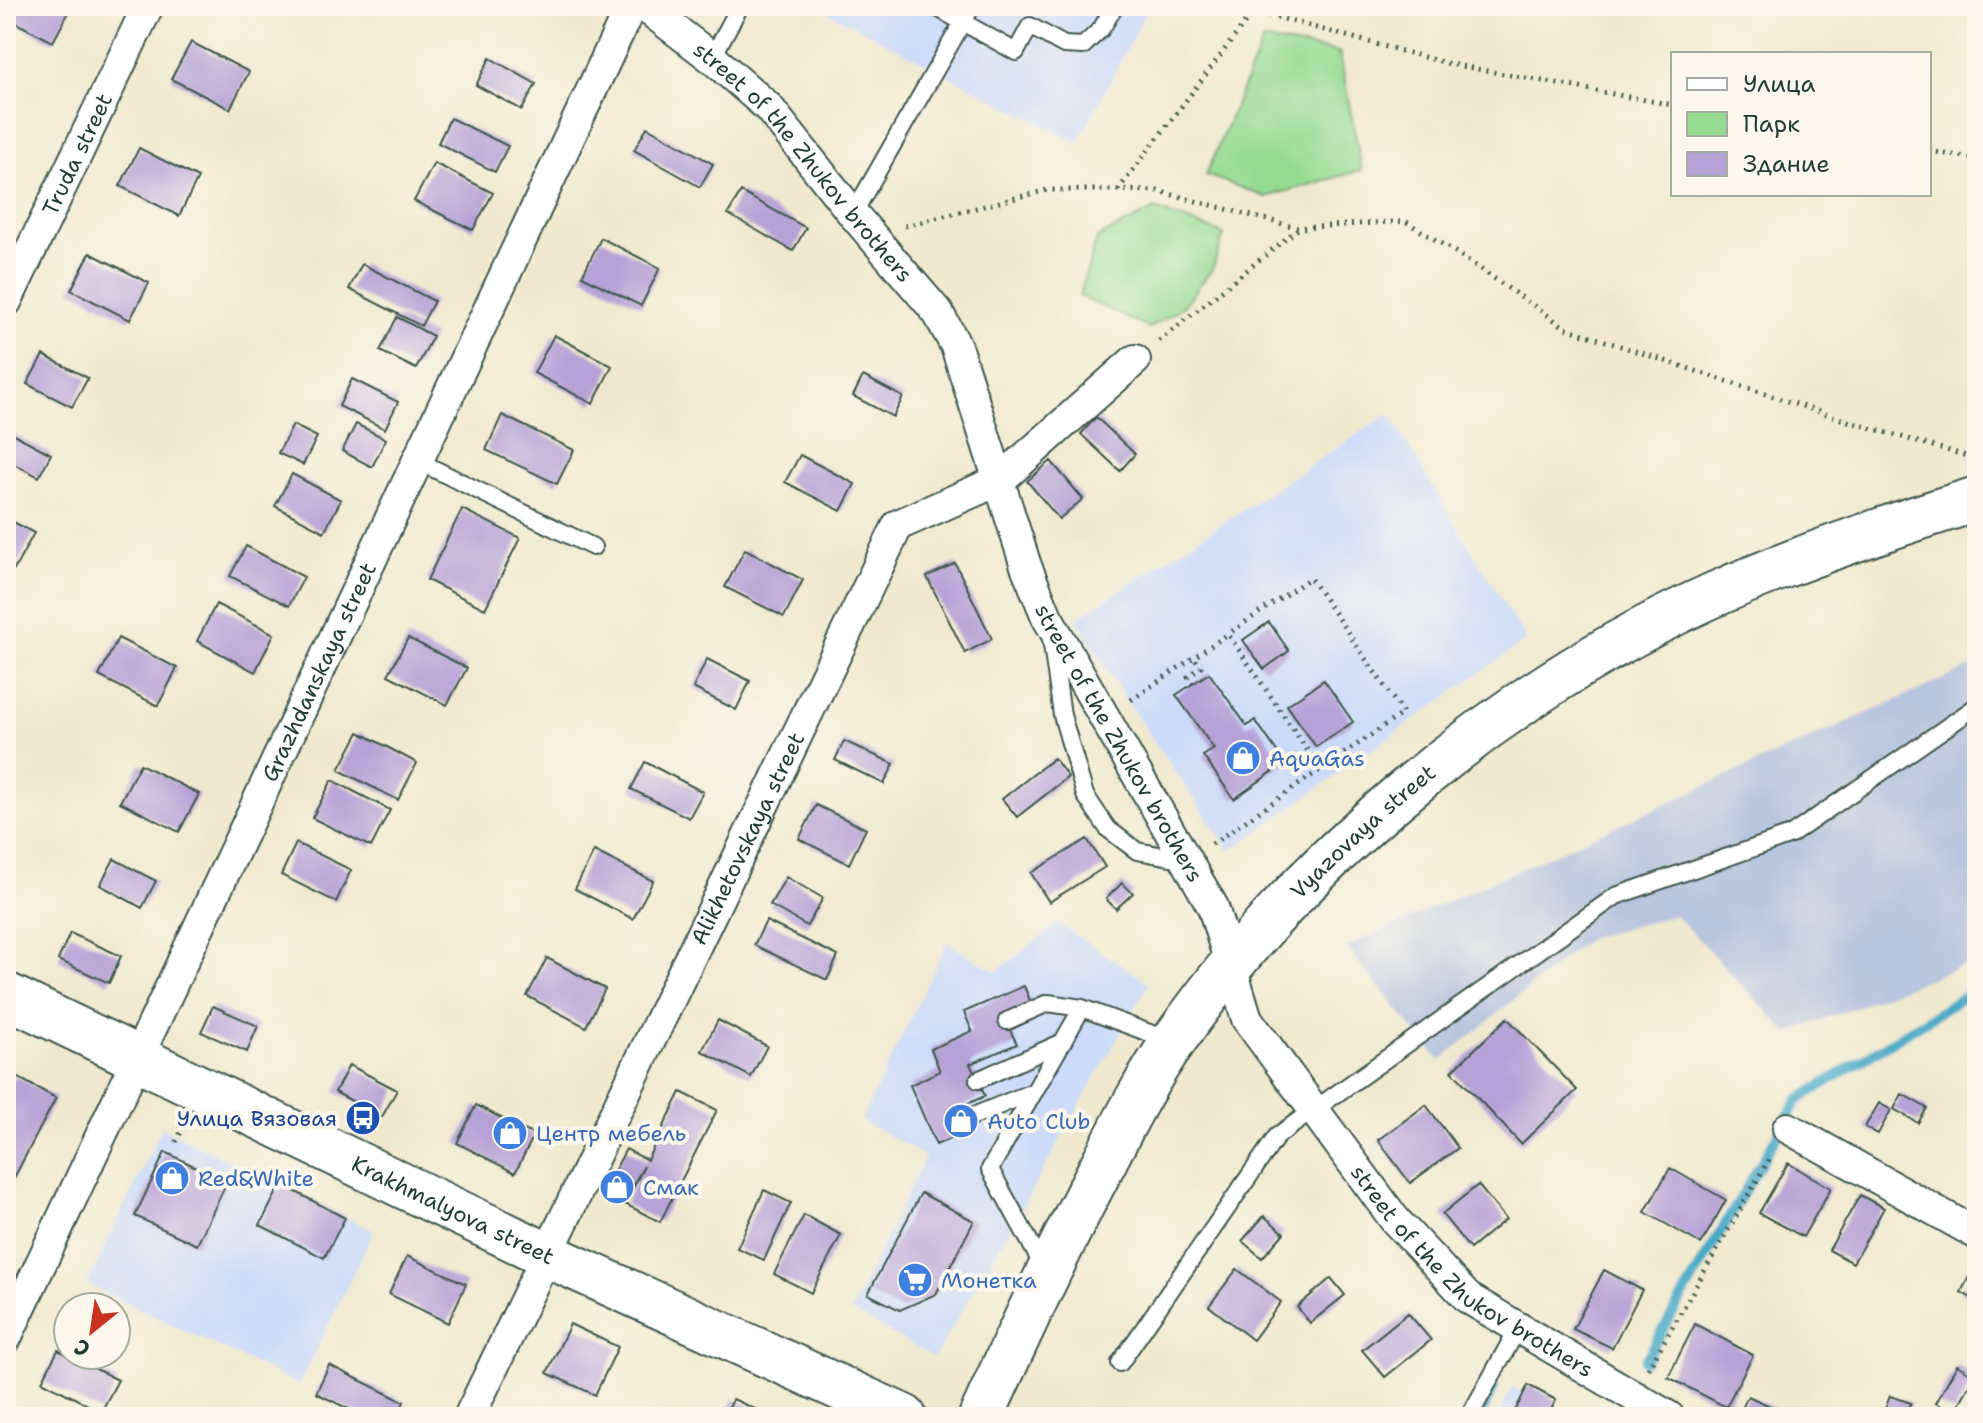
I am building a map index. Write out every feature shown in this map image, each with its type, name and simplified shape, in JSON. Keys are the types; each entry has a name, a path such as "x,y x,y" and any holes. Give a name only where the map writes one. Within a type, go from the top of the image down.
{"street":[{"name":"Truda street","path":"6,302 148,6"},
{"name":"Grazhdanskaya street","path":"6,1338 631,6"},
{"name":"street of the Zhukov brothers","path":"644,6 712,58 768,107 938,313 956,346 1026,566 1047,617 1213,907 1247,1019 1395,1220 1468,1298 1517,1330 1669,1417"},
{"name":"Alikhetovskaya street","path":"469,1417 898,525 1000,480 1135,360"},
{"name":"Vyazovaya street","path":"981,1417 1046,1273 1119,1133 1173,1041 1230,964 1319,867 1410,787 1517,708 1612,647 1710,597 1888,526 1977,499"},
{"name":"Krakhmalyova street","path":"6,995 545,1254 904,1417"},
{"path":"1788,1128 1977,1234"}],"lane":[{"path":"712,58 740,6"},
{"path":"934,6 1016,52 1030,26 1071,47 1083,46 1101,29 1115,6"},
{"path":"862,224 972,6"},
{"path":"418,461 593,547"},
{"path":"1047,617 1062,715 1085,795 1108,829 1137,851 1188,861"},
{"path":"1120,1363 1277,1136 1616,896 1791,835 1977,706"},
{"path":"1007,1021 1048,1003 1082,1008 1173,1041"},
{"path":"1046,1273 990,1169 1082,1008"},
{"path":"978,1080 1063,1042"},
{"path":"961,1121 1035,1091"},
{"path":"1469,1417 1517,1330"}],"path":[{"path":"1118,190 1254,11 1262,6"},
{"path":"1254,11 1450,64 1671,105"},
{"path":"1931,151 1977,159"},
{"path":"862,224 1047,190 1158,191 1299,228 1405,221 1566,328 1844,420 1970,457"},
{"path":"1135,360 1299,228"},
{"path":"1128,703 1310,578 1403,713 1221,838"},
{"path":"1228,634 1321,770"},
{"path":"1193,684 1188,677 1201,667 1194,658"},
{"path":"1631,1397 1788,1128"}],"shaded area":[{"path":"816,6 1149,6 1078,143"},
{"path":"1389,414 1526,640 1230,851 1128,703 1076,619"},
{"path":"1977,664 1977,960 1788,1033 1675,915 1589,938 1440,1061 1346,947"},
{"path":"1058,924 1149,983 934,1358 851,1311 925,1156 861,1120 947,943 996,972"},
{"path":"162,1128 374,1231 299,1385 132,1305 132,1291 102,1291 87,1284"},
{"path":"1512,1387 1575,1417 1498,1417"}],"green space":[{"path":"1263,40 1339,52 1362,170 1266,197 1206,175"},
{"path":"1155,209 1224,234 1213,268 1183,307 1149,328 1079,296 1097,238"}],"building":[{"path":"6,6 72,6 53,42 6,18"},
{"path":"191,42 249,72 230,109 171,79"},
{"path":"490,58 536,84 522,110 476,85"},
{"path":"450,118 508,146 495,172 438,143"},
{"path":"647,127 713,164 700,187 634,150"},
{"path":"139,148 198,178 179,216 120,186"},
{"path":"434,163 493,193 473,230 414,201"},
{"path":"741,192 806,228 793,251 728,214"},
{"path":"601,238 660,268 641,306 582,276"},
{"path":"90,253 149,283 130,320 71,290"},
{"path":"362,264 434,301 421,326 349,289"},
{"path":"397,317 433,336 416,369 380,351"},
{"path":"554,335 612,366 593,404 534,373"},
{"path":"43,355 88,378 72,407 27,384"},
{"path":"863,376 903,397 893,417 853,396"},
{"path":"352,379 398,402 385,429 339,406"},
{"path":"502,415 574,450 557,484 486,450"},
{"path":"1096,417 1135,454 1120,471 1081,434"},
{"path":"356,424 386,439 372,467 342,451"},
{"path":"293,425 317,437 303,465 278,453"},
{"path":"6,430 51,454 39,477 6,460"},
{"path":"800,455 855,484 841,511 785,482"},
{"path":"1051,461 1083,499 1059,519 1027,481"},
{"path":"292,474 341,500 324,532 275,506"},
{"path":"462,509 520,538 485,609 427,580"},
{"path":"6,518 34,533 14,570 6,566"},
{"path":"246,546 304,577 289,606 230,576"},
{"path":"745,549 803,580 784,617 725,587"},
{"path":"955,563 992,639 965,653 927,577"},
{"path":"216,604 274,634 255,672 197,641"},
{"path":"1269,622 1289,651 1264,669 1243,640"},
{"path":"118,638 177,668 158,706 99,676"},
{"path":"408,638 467,668 447,705 388,675"},
{"path":"707,659 750,681 736,710 693,688"},
{"path":"1209,673 1247,726 1255,720 1285,763 1234,799 1203,756 1214,749 1176,695"},
{"path":"1324,680 1353,722 1316,747 1287,705"},
{"path":"359,732 417,763 398,800 339,770"},
{"path":"844,741 894,764 884,784 835,760"},
{"path":"1054,758 1068,777 1017,817 1002,799"},
{"path":"645,762 703,792 689,818 631,789"},
{"path":"140,764 199,794 179,832 120,802"},
{"path":"332,780 390,810 371,847 312,818"},
{"path":"816,805 866,829 849,864 799,839"},
{"path":"1087,839 1105,867 1049,902 1031,873"},
{"path":"296,843 351,870 336,902 281,875"},
{"path":"594,851 653,881 633,919 575,889"},
{"path":"114,859 156,881 142,908 100,885"},
{"path":"786,877 823,898 807,926 770,905"},
{"path":"1122,883 1133,893 1116,909 1106,899"},
{"path":"766,921 838,956 827,980 754,945"},
{"path":"70,933 121,956 109,983 58,960"},
{"path":"547,958 605,989 586,1027 527,996"},
{"path":"1024,986 1037,1017 1010,1030 1017,1044 970,1064 985,1096 956,1109 966,1132 936,1145 910,1085 940,1071 931,1049 972,1031 964,1012"},
{"path":"213,1006 258,1026 247,1052 201,1032"},
{"path":"1507,1018 1577,1090 1521,1144 1452,1071"},
{"path":"718,1020 767,1046 751,1077 702,1051"},
{"path":"349,1065 397,1090 382,1117 335,1092"},
{"path":"15,1076 56,1098 6,1193 6,1094"},
{"path":"681,1092 717,1110 660,1222 625,1204 644,1166 625,1199 605,1188 626,1149 647,1160"},
{"path":"1902,1094 1927,1108 1918,1123 1894,1109"},
{"path":"1879,1103 1891,1110 1878,1134 1865,1127"},
{"path":"476,1105 534,1135 515,1173 457,1143"},
{"path":"1426,1105 1458,1148 1410,1183 1378,1140"},
{"path":"165,1152 227,1182 197,1245 135,1216"},
{"path":"1788,1163 1831,1188 1803,1237 1759,1213"},
{"path":"1670,1168 1726,1200 1701,1244 1645,1212"},
{"path":"281,1184 345,1218 324,1258 260,1225"},
{"path":"1478,1185 1506,1219 1470,1249 1442,1214"},
{"path":"764,1190 791,1203 764,1260 737,1248"},
{"path":"921,1193 974,1221 936,1294 900,1310 868,1294"},
{"path":"1860,1195 1884,1208 1853,1263 1829,1250"},
{"path":"804,1215 841,1235 811,1293 774,1274"},
{"path":"1264,1216 1284,1233 1262,1258 1242,1241"},
{"path":"407,1256 466,1284 448,1323 389,1294"},
{"path":"1977,1262 1977,1301 1961,1292"},
{"path":"1237,1269 1281,1302 1253,1340 1209,1306"},
{"path":"1604,1270 1642,1290 1612,1348 1573,1329"},
{"path":"1331,1278 1345,1295 1310,1323 1297,1307"},
{"path":"1408,1313 1431,1340 1385,1377 1362,1350"},
{"path":"570,1324 618,1347 595,1395 547,1373"},
{"path":"1695,1324 1753,1355 1726,1407 1668,1377"},
{"path":"52,1362 52,1371 100,1371 118,1380 101,1412 42,1381"},
{"path":"329,1365 404,1402 397,1417 365,1417 316,1393"},
{"path":"1957,1365 1975,1376 1954,1413 1936,1403"},
{"path":"1528,1385 1556,1400 1547,1417 1512,1417"},
{"path":"1748,1396 1794,1417 1738,1417"},
{"path":"1890,1396 1911,1403 1906,1417 1882,1417"},
{"path":"733,1399 773,1417 725,1417"}],"waterway":[{"path":"1645,1361 1798,1100 1970,993 1977,994"},
{"path":"1479,1417 1494,1387"}],"place":[{"name":"AquaGas","path":"1243,758"},
{"name":"Улица Вязовая","path":"363,1118"},
{"name":"Auto Club","path":"961,1121"},
{"name":"Центр мебель","path":"510,1133"},
{"name":"Red&White","path":"172,1178"},
{"name":"Смак","path":"617,1187"},
{"name":"Монетка","path":"915,1280"}]}
